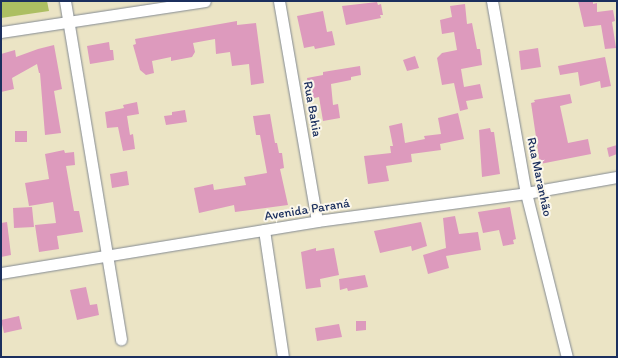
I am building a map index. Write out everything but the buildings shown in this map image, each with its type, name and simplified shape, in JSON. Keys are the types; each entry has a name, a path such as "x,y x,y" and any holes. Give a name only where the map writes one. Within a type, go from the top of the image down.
{"street":[{"path":"65,1 121,340"},
{"path":"1,32 204,1"},
{"name":"Rua Bahia","path":"279,1 317,221"},
{"name":"Rua Maranhão","path":"492,1 526,193 567,357"},
{"name":"Avenida Paraná","path":"1,273 317,221 526,193 617,177"},
{"path":"264,230 283,357"}],"green space":[{"path":"1,1 47,1 49,11 1,18"}]}
